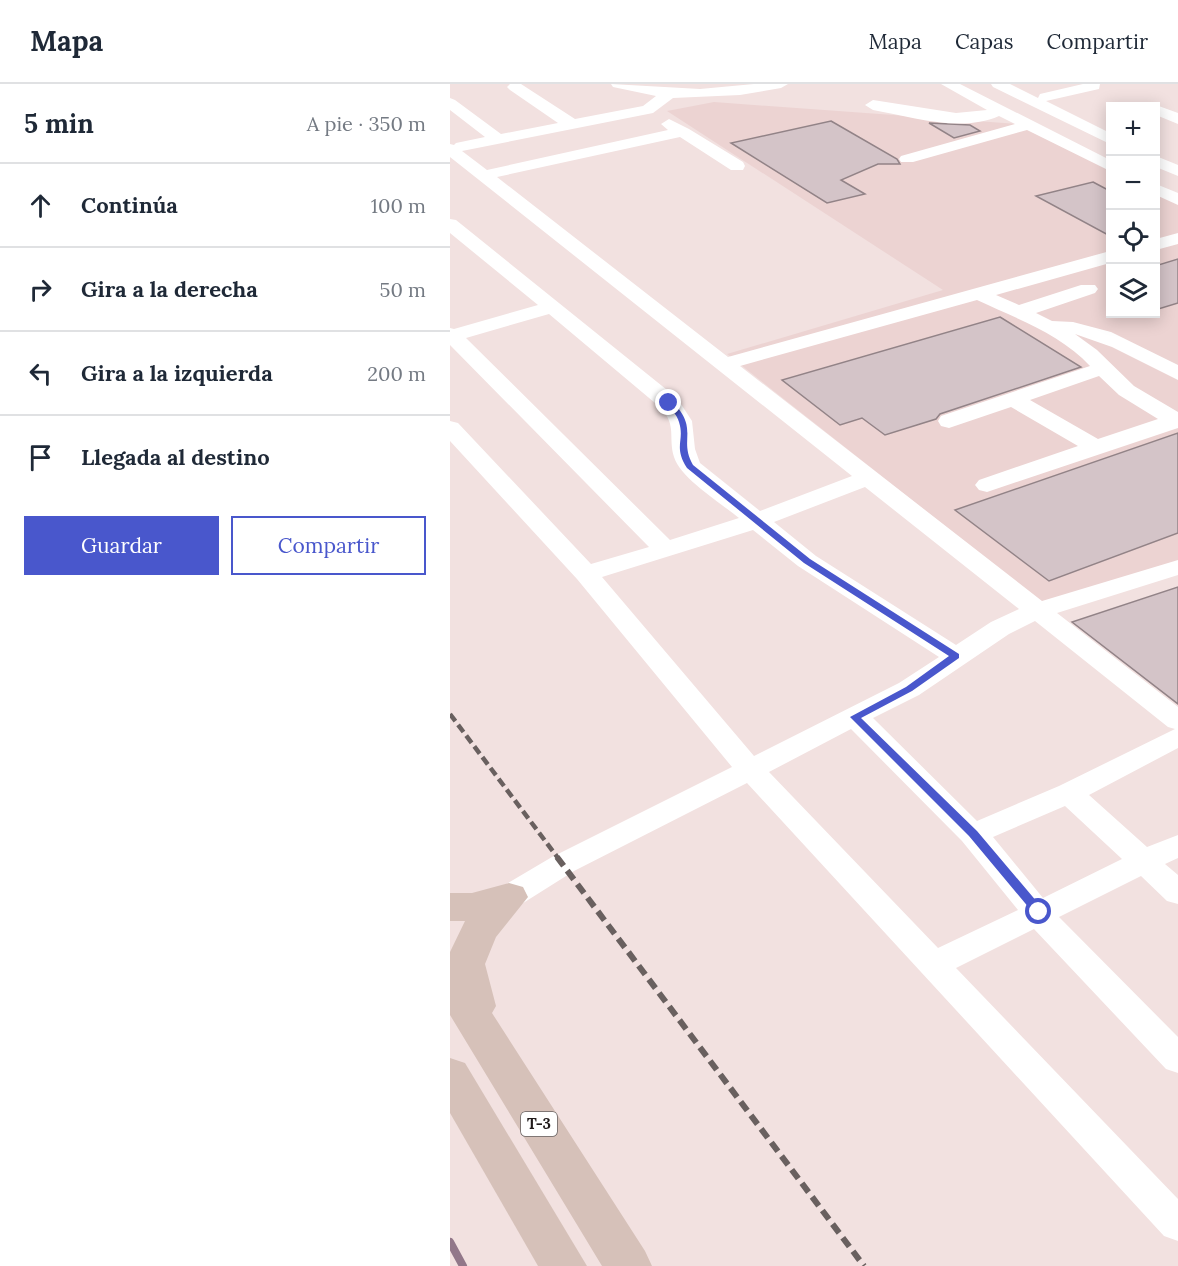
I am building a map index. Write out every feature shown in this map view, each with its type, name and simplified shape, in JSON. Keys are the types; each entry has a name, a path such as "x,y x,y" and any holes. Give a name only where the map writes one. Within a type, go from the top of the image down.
{"main road":[{"path":"450,907 472,907 509,897"},
{"path":"481,1032 465,964 479,931 509,897"},
{"name":"T-3","path":"450,981 628,1266"},
{"path":"450,1075 563,1266"}],"street":[{"path":"618,84 697,96 781,84"},
{"path":"657,90 740,84"},
{"path":"948,84 1106,164"},
{"path":"978,84 1106,137"},
{"path":"998,84 1095,122"},
{"path":"1018,84 1095,122 1106,134"},
{"path":"1045,97 1094,86"},
{"path":"515,87 571,124"},
{"path":"648,110 657,90"},
{"path":"450,103 498,139"},
{"path":"873,105 964,119 987,117 1000,110"},
{"path":"456,147 648,110 737,166"},
{"path":"1160,116 1175,127"},
{"path":"907,159 1029,125"},
{"path":"493,173 683,132"},
{"path":"456,147 725,364 1178,721"},
{"path":"1160,152 1178,161"},
{"path":"1160,163 1178,171"},
{"path":"1160,174 1178,183"},
{"path":"1160,192 1178,201"},
{"path":"450,224 458,241 553,307 674,408 684,424 683,455 690,466 807,561 956,656"},
{"path":"1160,243 1178,238"},
{"path":"725,364 1106,258"},
{"path":"1018,312 1088,289"},
{"path":"979,294 1046,327 1090,354 1113,380 1149,406 1177,421"},
{"path":"553,307 451,335 664,548"},
{"path":"1046,327 1071,328 1099,334 1139,351 1178,374"},
{"path":"949,421 1103,368"},
{"path":"1014,399 1097,448"},
{"path":"987,485 1177,421"},
{"path":"450,428 586,574 750,768 1178,1225"},
{"path":"586,574 756,521 870,477"},
{"path":"509,897 563,864 909,689 1000,628 1036,611 1178,567"},
{"path":"855,717 973,834 1058,937 1178,1059"},
{"path":"973,834 1069,793 1178,737"},
{"path":"1069,793 1178,893"},
{"path":"933,965 1178,845"}],"shaded area":[{"path":"714,102 1031,125 1106,162 1106,318 1160,318 1160,188 1178,197 1178,564 1045,605 727,354 943,290 667,111"}],"building":[{"path":"831,121 897,159 900,164 878,164 841,180 865,194 827,203 731,143"},
{"path":"929,123 970,125 980,131 954,138"},
{"path":"1093,182 1106,189 1106,234 1036,196"},
{"path":"1178,259 1178,303 1160,308 1160,264"},
{"path":"1000,317 1081,367 940,414 936,419 885,435 862,418 840,425 782,380"},
{"path":"1178,433 1178,533 1049,581 955,510"},
{"path":"1178,587 1178,704 1072,622"}],"waterway":[{"path":"450,1242 463,1266"}],"railway":[{"path":"450,714 558,858"},
{"path":"557,857 864,1266"}],"route":[{"path":"669,403 679,413 684,424 683,455 690,466 807,561 956,656 909,689 855,717 973,834 1039,912"}]}
